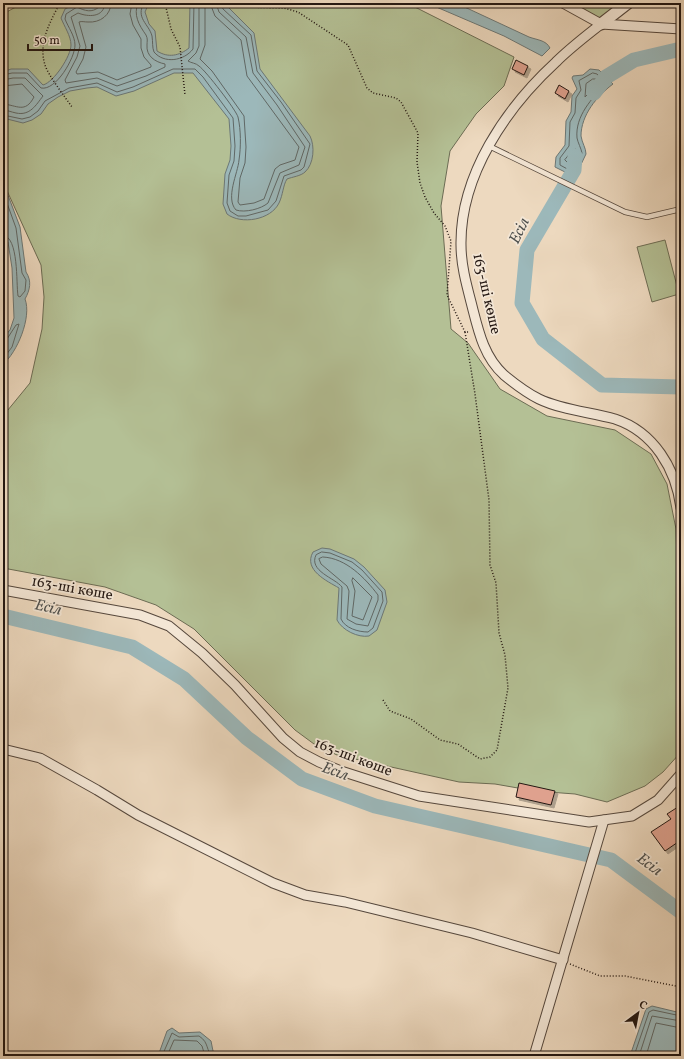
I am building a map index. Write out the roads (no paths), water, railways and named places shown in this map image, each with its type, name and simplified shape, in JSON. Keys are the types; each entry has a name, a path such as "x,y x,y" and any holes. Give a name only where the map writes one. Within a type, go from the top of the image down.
{"street":[{"path":"563,3 600,24 681,29"},
{"path":"600,24 628,3"},
{"name":"163-ші көше","path":"600,24 556,62 530,88 506,119 489,146 471,184 465,204 461,245 464,273 480,338 490,358 503,374 540,400 615,420 646,436 659,449 668,464 676,484 681,508"},
{"name":"163-ші көше","path":"3,590 140,615 169,626 202,653 235,685 282,738 300,752 341,771 419,796 589,822 632,816 658,800 681,774"},
{"path":"3,749 40,758 98,790 138,815 273,883 305,895 345,902 472,933 563,960"},
{"path":"534,1056 604,820"}],"lane":[{"path":"489,146 625,212 647,217 681,209"}],"water":[{"path":"97,3 149,3 145,12 149,24 155,31 157,51 165,55 181,53 189,48 190,3 224,3 254,33 260,69 310,136 313,145 312,160 308,169 301,174 287,179 279,203 275,209 263,217 247,220 227,214 223,204 225,174 230,160 231,146 229,119 193,73 174,73 134,91 116,96 97,87 70,91 48,104 41,114 32,120 23,123 3,118 3,72 11,69 28,69 43,85 47,83 57,74 65,62 70,50 70,38 61,18 65,9 75,4 92,7"},
{"path":"427,3 456,3 529,37 544,42 550,48 542,56 504,36"},
{"path":"590,69 599,70 613,84 601,94 587,113 581,136 586,154 575,177 555,167 556,157 565,145 566,121 571,112 572,96 577,89 572,78 573,76 583,75"},
{"path":"3,182 20,227 26,272 30,282 25,299 27,307 25,325 13,352 3,364 3,338 10,330 14,318 12,268 8,242 3,238"},
{"path":"322,548 330,549 354,559 364,567 385,590 387,602 377,630 369,636 360,636 355,634 346,630 339,624 337,620 339,588 318,574 311,564 313,552"},
{"path":"652,1006 681,1013 681,1056 630,1056 646,1009"},
{"path":"172,1028 179,1033 200,1032 211,1041 213,1051 222,1056 158,1056 167,1031"}],"waterway":[{"name":"Есіл","path":"594,93 606,77 634,60 681,49"},
{"name":"Есіл","path":"575,156 574,170 527,250 522,303 543,339 602,385 681,387"},
{"name":"Есіл","path":"3,616 132,647 184,679 247,738 302,779 375,806 611,860 681,912"}]}
